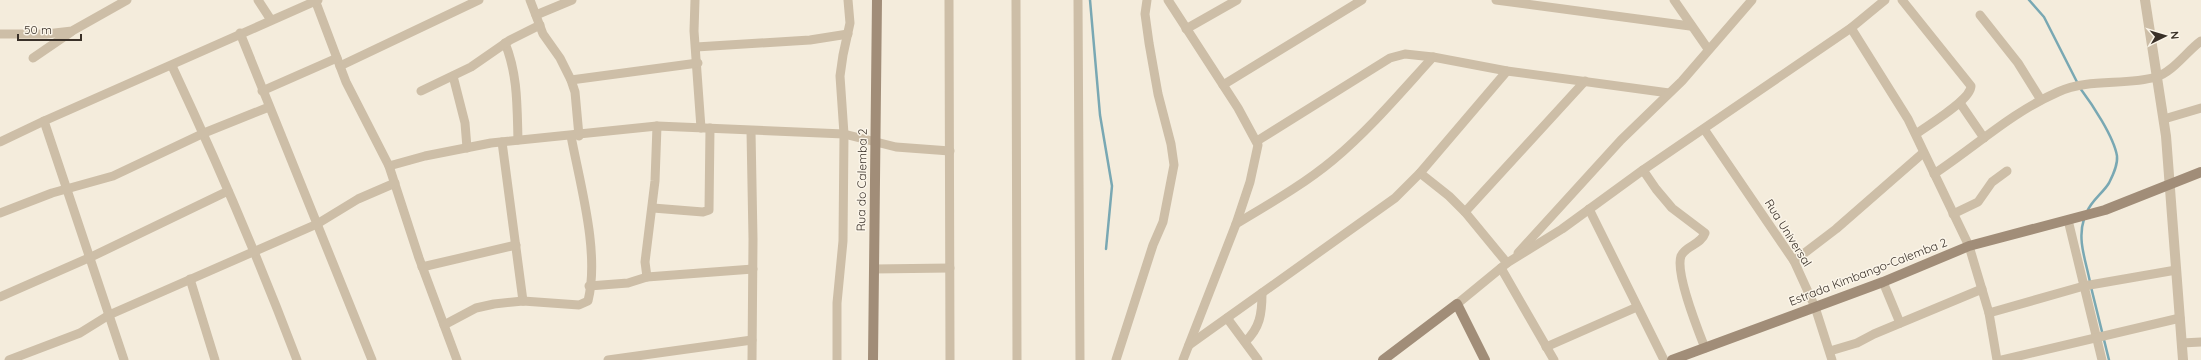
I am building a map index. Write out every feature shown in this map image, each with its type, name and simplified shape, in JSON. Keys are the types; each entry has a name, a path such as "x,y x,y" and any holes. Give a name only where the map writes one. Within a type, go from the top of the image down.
{"main road":[{"name":"Rua do Calemba 2","path":"873,360 877,0"},
{"path":"2170,183 2201,172"},
{"name":"Estrada Kimbango-Calemba 2","path":"1672,360 1883,282 1969,246 2098,212 2170,183"},
{"path":"1383,360 1457,304 1485,360"}],"street":[{"path":"33,58 72,31 127,0"},
{"path":"258,0 271,20"},
{"path":"0,142 316,0 338,62 389,166 422,267 457,360"},
{"path":"262,91 338,62 479,0"},
{"path":"444,325 476,308 523,301 581,304 588,301 589,239 575,136 571,80 560,58 550,46 530,0"},
{"path":"536,15 572,0"},
{"path":"653,208 703,212 709,210 706,128 696,47 695,0"},
{"path":"837,360 837,303 843,241 844,134 840,76 842,55 848,34 850,13 848,0"},
{"path":"949,0 950,360"},
{"path":"1016,0 1017,360"},
{"path":"1078,0 1080,360"},
{"path":"1116,360 1153,245 1163,222 1174,165 1171,144 1158,94 1149,43 1145,14 1147,0"},
{"path":"1168,0 1257,141 1257,155 1236,224 1183,360"},
{"path":"1186,29 1237,0"},
{"path":"1223,85 1362,0"},
{"path":"1496,0 1690,26"},
{"path":"1674,0 1690,26 1708,49"},
{"path":"1457,304 1504,265 1562,229 1643,170 1851,28 1885,0"},
{"path":"1902,0 1939,47 1970,82 1970,93 1960,103 1916,134"},
{"path":"2145,0 2164,119 2183,360"},
{"path":"1515,258 1551,215 1621,140 1696,65 1750,1"},
{"path":"1980,15 2018,63 2041,100"},
{"path":"421,91 479,62 505,43 540,25"},
{"path":"1851,28 1916,134 1923,153 1969,246 1989,313 1997,360"},
{"path":"0,34 46,34 72,31"},
{"path":"240,33 262,91 372,360"},
{"path":"696,47 810,40 848,34"},
{"path":"1934,174 2041,100 2060,91 2079,86 2128,82 2158,77 2201,41"},
{"path":"505,43 512,58 516,81 518,140"},
{"path":"1257,141 1390,58 1412,54 1507,71 1669,93"},
{"path":"1236,224 1299,185 1333,160 1383,112 1433,57"},
{"path":"571,80 698,62"},
{"path":"172,66 204,133 254,251 297,360"},
{"path":"1189,345 1395,198 1420,173 1507,71"},
{"path":"453,76 464,123 467,148"},
{"path":"1465,212 1585,81"},
{"path":"1960,103 1984,138"},
{"path":"0,212 67,188 113,176 204,133 269,107"},
{"path":"2164,119 2201,108"},
{"path":"44,121 91,257 124,360"},
{"path":"389,166 467,148 502,142 575,136 657,126 844,134 896,147 950,151"},
{"path":"647,277 645,262 653,208 658,150 657,126"},
{"name":"Rua Universal","path":"1704,129 1794,261 1815,307 1831,355"},
{"path":"751,131 753,269 752,360"},
{"path":"502,142 523,301"},
{"path":"1794,261 1842,224 1923,153"},
{"path":"1643,170 1672,208 1705,233 1701,240 1682,254 1681,261 1686,293 1705,348"},
{"path":"1953,214 1978,202 1992,182 2007,171"},
{"path":"1420,173 1449,196 1465,212 1504,265 1554,360"},
{"path":"9,360 80,333 109,315 317,224 358,199 394,183"},
{"path":"0,297 91,257 228,191"},
{"path":"1588,209 1664,360"},
{"path":"1551,215 1562,229"},
{"path":"2072,219 2084,286 2102,360"},
{"path":"422,267 516,246"},
{"path":"874,269 950,268"},
{"path":"589,286 628,283 647,277 753,269"},
{"path":"1989,313 2084,286 2176,270"},
{"path":"190,280 215,360"},
{"path":"1883,282 1900,323"},
{"path":"1831,355 1900,323 1982,289"},
{"path":"1244,342 1252,336 1260,322 1262,311 1262,293"},
{"path":"1546,347 1636,307"},
{"path":"1227,318 1258,360"},
{"path":"2002,360 2180,318"},
{"path":"608,360 658,357 752,340"},
{"path":"2182,343 2201,342"}],"waterway":[{"path":"1090,0 1100,115 1112,186 1106,249"},
{"path":"2029,0 2044,17 2078,84"},
{"path":"2080,88 2107,130 2117,156 2114,173 2109,183 2091,204 2087,212"},
{"path":"2084,219 2081,235 2084,258 2090,282"},
{"path":"2091,287 2109,360"}]}
